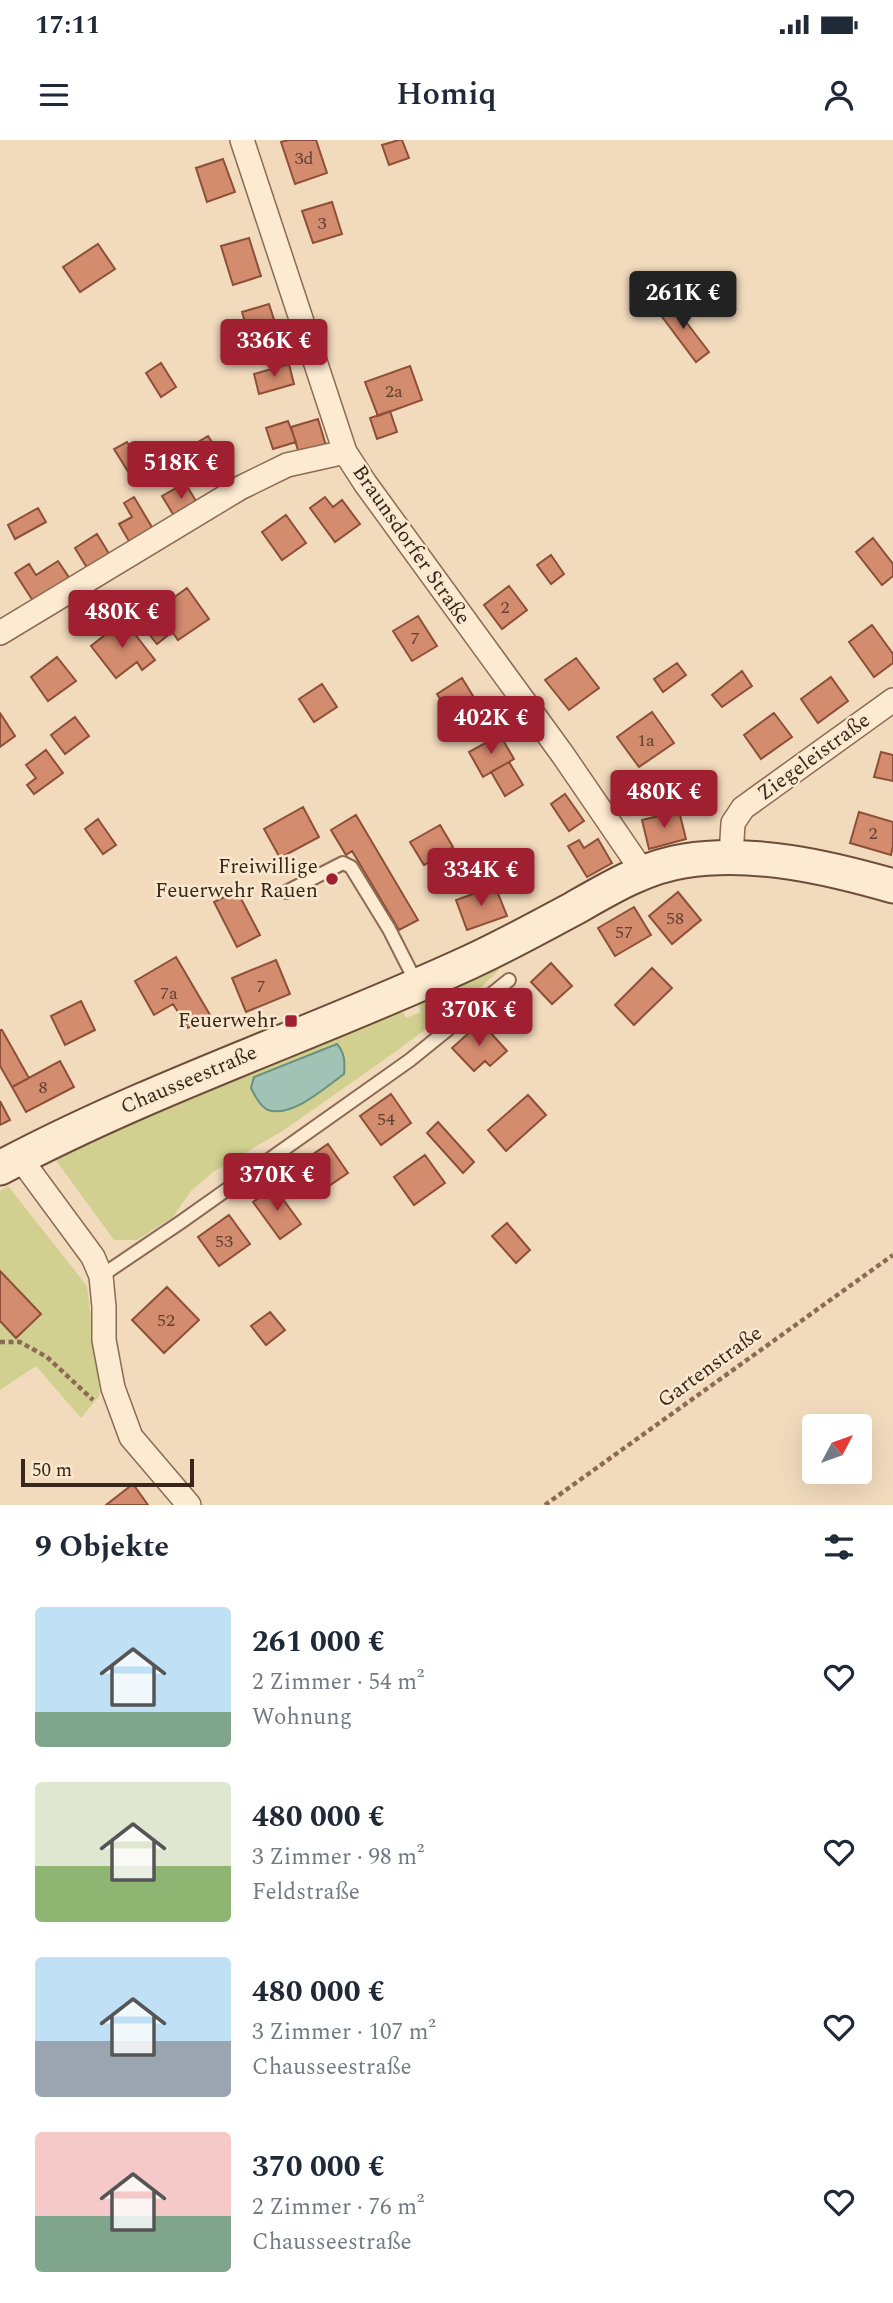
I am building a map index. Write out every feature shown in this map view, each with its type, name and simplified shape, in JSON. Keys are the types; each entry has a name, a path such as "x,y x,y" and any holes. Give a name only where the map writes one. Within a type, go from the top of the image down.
{"main road":[{"name":"Chausseestraße","path":"10,1163 141,1100 418,986 518,939 643,872 683,861 731,857 780,862 857,876 893,886"}],"street":[{"name":"Braunsdorfer Straße","path":"242,140 345,452 643,872"},
{"path":"0,634 240,488 286,465 345,452"},
{"name":"Ziegeleistraße","path":"731,857 733,823 743,808 893,700"},
{"path":"10,1163 93,1256 101,1276 104,1340 113,1388 131,1437 189,1505"}],"lane":[{"path":"286,892 343,863 351,867 389,929 418,986"},
{"path":"101,1276 411,1060 509,980"}],"path":[{"name":"Gartenstraße","path":"545,1505 893,1255"},
{"path":"0,1342 20,1342 47,1357 94,1402"}],"shaded area":[{"path":"501,965 479,989 398,1050 284,1130 213,1172 191,1191 173,1217 137,1240 114,1240 52,1155 375,1015 385,1019 403,1012 406,1018 421,1012 418,1005 430,1000 434,992"},
{"path":"337,1044 344,1058 344,1074 318,1093 287,1110 268,1110 258,1100 251,1088 254,1077"},
{"path":"8,1186 87,1286 100,1395 81,1418 36,1366 0,1390 0,1191"}],"building":[{"path":"316,140 327,173 295,184 281,142"},
{"path":"402,140 409,158 389,165 382,145"},
{"path":"223,159 235,192 207,202 196,168"},
{"path":"332,202 342,234 313,243 302,211"},
{"path":"249,238 261,276 233,285 221,246"},
{"path":"98,244 115,269 80,292 63,267"},
{"path":"670,301 709,352 696,362 657,310"},
{"path":"269,304 280,338 252,346 242,312"},
{"path":"161,363 176,387 161,397 146,373"},
{"path":"289,364 294,384 259,394 254,374"},
{"path":"410,366 422,400 378,416 365,382"},
{"path":"390,411 397,432 377,439 370,418"},
{"path":"318,419 327,449 300,457 291,427"},
{"path":"288,421 296,442 273,449 266,428"},
{"path":"208,436 219,453 204,463 193,445"},
{"path":"127,442 142,466 129,473 114,449"},
{"path":"185,483 199,506 176,519 162,496"},
{"path":"134,497 156,534 133,548 119,524 132,517 124,503"},
{"path":"325,497 333,507 342,500 360,524 335,542 310,508"},
{"path":"38,508 46,522 15,539 8,525"},
{"path":"286,515 306,543 282,560 262,532"},
{"path":"97,534 111,557 89,571 75,548"},
{"path":"873,538 893,564 893,576 882,585 856,552"},
{"path":"551,555 564,574 551,584 537,565"},
{"path":"58,561 70,579 33,601 15,573 29,564 36,575"},
{"path":"509,586 527,610 502,629 484,605"},
{"path":"187,588 209,619 178,640 157,610"},
{"path":"147,611 167,636 157,644 137,619"},
{"path":"418,616 437,646 412,661 393,631"},
{"path":"124,620 155,660 142,670 137,662 116,678 91,646"},
{"path":"872,625 893,654 893,663 874,677 849,642"},
{"path":"57,657 76,681 48,701 31,677"},
{"path":"576,658 599,688 569,710 545,680"},
{"path":"677,663 686,675 663,692 654,679"},
{"path":"742,671 752,686 722,707 712,695"},
{"path":"831,677 848,701 818,723 801,699"},
{"path":"462,678 481,709 456,724 437,694"},
{"path":"322,684 337,707 314,722 299,699"},
{"path":"652,712 674,743 639,767 617,737"},
{"path":"0,713 15,736 0,747"},
{"path":"774,713 792,737 761,759 744,735"},
{"path":"75,717 89,736 65,754 51,735"},
{"path":"500,735 514,759 483,777 469,752"},
{"path":"46,750 63,773 34,794 27,785 36,778 26,765"},
{"path":"881,752 893,755 893,781 874,777"},
{"path":"509,762 523,785 505,796 491,772"},
{"path":"565,794 584,821 569,831 551,804"},
{"path":"303,807 319,837 280,858 264,829"},
{"path":"679,811 686,839 649,849 642,820"},
{"path":"859,812 893,822 891,855 850,843"},
{"path":"356,815 418,920 399,930 352,851 346,855 331,830"},
{"path":"98,819 116,845 103,854 85,829"},
{"path":"440,825 453,847 424,865 410,842"},
{"path":"598,839 612,863 587,877 568,846 579,840 584,848"},
{"path":"495,886 507,916 467,930 456,900"},
{"path":"237,891 260,935 237,947 214,902"},
{"path":"678,892 701,920 672,944 649,916"},
{"path":"634,907 651,935 615,956 598,928"},
{"path":"176,957 210,1015 188,1028 173,1004 154,1015 135,981"},
{"path":"276,960 290,994 246,1012 232,978"},
{"path":"551,963 572,986 552,1004 531,982"},
{"path":"652,968 672,988 634,1025 615,1005"},
{"path":"81,1001 95,1030 65,1045 51,1016"},
{"path":"481,1022 507,1051 490,1066 485,1061 474,1071 452,1048"},
{"path":"0,1030 29,1078 12,1087 0,1066"},
{"path":"60,1061 74,1087 26,1112 12,1087"},
{"path":"391,1094 411,1123 381,1145 360,1116"},
{"path":"528,1095 546,1115 506,1151 488,1130"},
{"path":"0,1101 10,1120 0,1125"},
{"path":"438,1122 474,1162 463,1173 427,1133"},
{"path":"328,1144 348,1173 320,1192 300,1163"},
{"path":"425,1155 445,1183 414,1205 394,1177"},
{"path":"274,1187 301,1224 280,1239 253,1202"},
{"path":"229,1215 250,1244 219,1266 198,1237"},
{"path":"507,1223 530,1250 516,1263 492,1236"},
{"path":"0,1271 41,1314 16,1338 0,1321"},
{"path":"167,1287 199,1320 164,1353 132,1320"},
{"path":"270,1312 285,1330 266,1345 251,1326"},
{"path":"133,1484 148,1505 106,1505"}],"place":[{"name":"Freiwillige Feuerwehr Rauen","path":"332,879"},
{"name":"Feuerwehr","path":"291,1021"}]}
